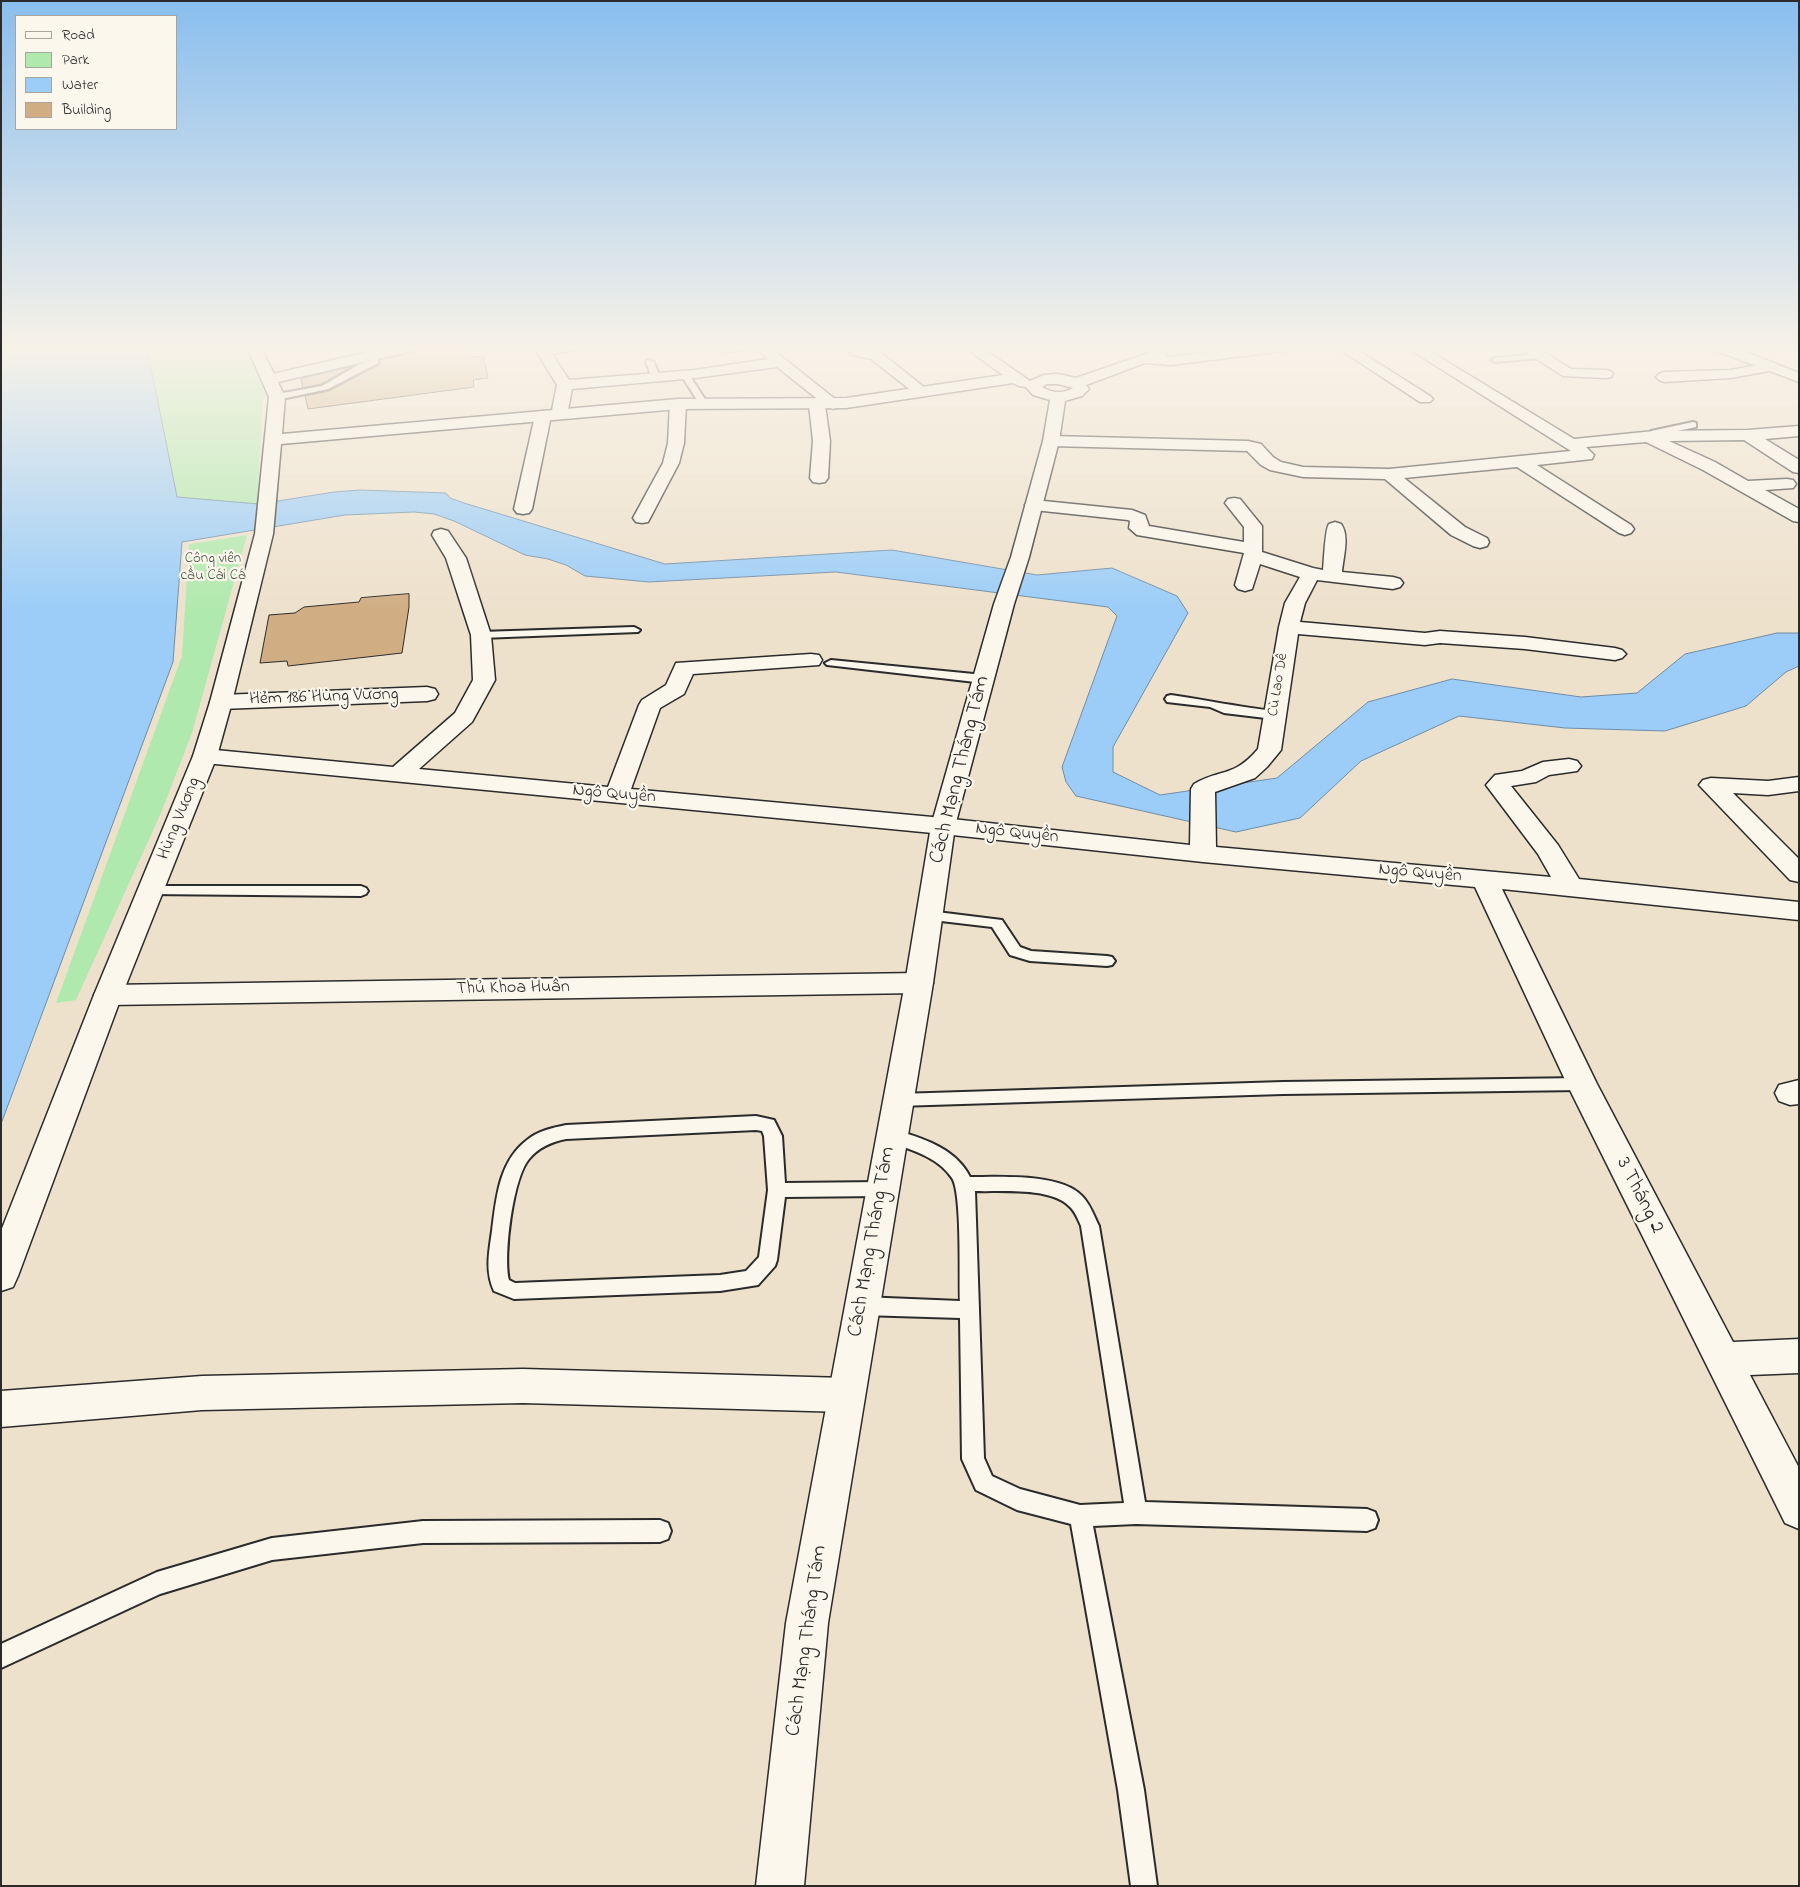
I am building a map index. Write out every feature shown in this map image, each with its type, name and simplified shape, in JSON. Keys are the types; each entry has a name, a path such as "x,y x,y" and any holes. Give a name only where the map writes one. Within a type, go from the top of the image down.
{"street":[{"name":"Hùng Vương","path":"1,1276 108,995 205,756 221,702 264,534 273,435"},
{"path":"273,440 328,435"},
{"path":"523,509 545,435"},
{"path":"642,518 671,463 676,435"},
{"path":"819,478 823,450 822,435"},
{"path":"1052,435 1034,505 1132,515 1139,520 1138,528 1144,531 1253,552 1311,574 1393,583"},
{"path":"1051,441 1225,444 1250,439 1266,461 1276,466 1303,472 1389,474 1586,455 1556,435"},
{"path":"1571,444 1650,436 1742,435"},
{"path":"1748,435 1799,468"},
{"path":"1650,436 1745,486 1799,518"},
{"path":"1520,461 1624,529"},
{"path":"1389,474 1458,531 1480,542"},
{"path":"1745,486 1787,484"},
{"path":"1234,503 1253,526 1253,552 1245,585"},
{"name":"Cách Mạng Tháng Tám","path":"780,1886 807,1623 919,983 943,826 1004,604 1020,558 1034,505"},
{"path":"1332,576 1336,538 1335,528"},
{"path":"399,774 464,717 484,680 481,634 456,558 441,535"},
{"name":"Cù Lao Dê","path":"1203,854 1203,789 1211,784 1243,775 1257,765 1269,750 1289,627 1295,603 1311,574"},
{"path":"1289,627 1425,639 1440,637 1525,643 1615,654"},
{"path":"617,795 650,704 676,689 684,668 821,662"},
{"name":"Hẻm 186 Hùng Vương","path":"221,702 427,694"},
{"name":"Ngô Quyền","path":"205,756 943,826 1203,854 1570,887 1799,911"},
{"path":"1569,766 1543,769 1528,777 1503,780 1498,785 1550,850 1570,887"},
{"path":"1799,784 1768,788 1711,785 1799,874"},
{"name":"3 Tháng 2","path":"1484,880 1582,1084 1799,1510"},
{"name":"Thủ Khoa Huân","path":"108,995 919,983"},
{"path":"1722,1359 1799,1356"},
{"path":"1,1409 202,1393 523,1386 846,1395"}],"lane":[{"path":"481,634 634,630"},
{"path":"821,662 984,679"},
{"path":"1171,699 1212,704 1224,709 1274,715"},
{"path":"151,890 361,891"},
{"path":"929,916 997,923 1015,951 1030,956 1107,961"},
{"path":"898,1100 1282,1088 1582,1084"},
{"path":"756,1123 768,1125 773,1136 777,1190 768,1260 751,1279 720,1284 514,1291 501,1285 496,1272 505,1193 516,1163 531,1145 543,1138 558,1133 756,1123"},
{"path":"892,1136 931,1149 959,1172 964,1184 967,1198 973,1459 984,1483 1017,1499 1080,1516 1136,1513 1367,1520"},
{"path":"964,1184 1038,1187 1064,1194 1076,1200 1090,1226 1136,1513"},
{"path":"777,1190 882,1189"},
{"path":"862,1306 969,1310"},
{"path":"1080,1516 1131,1790 1144,1886"},
{"path":"1,1656 157,1583 272,1548 423,1532 660,1531"}],"green space":[{"path":"165,435 261,435 257,504 177,497"},
{"name":"Công viên cầu Cái Cá","path":"247,535 192,733 161,813 76,1000 56,1003 182,656 189,544"}],"water":[{"path":"1,435 165,435 177,497 259,504 334,492 360,490 446,493 450,498 464,503 665,564 892,550 1037,575 1112,568 1177,596 1188,613 1113,747 1113,772 1160,795 1277,778 1368,702 1452,679 1581,697 1637,693 1685,654 1777,633 1799,633 1799,666 1786,672 1746,706 1665,731 1565,728 1459,716 1361,761 1300,818 1236,832 1076,796 1066,782 1062,767 1117,616 1108,607 836,572 649,582 585,576 566,565 548,559 525,555 454,521 434,514 414,512 345,515 182,542 173,662 1,1124"}],"building":[{"path":"409,594 409,607 402,653 288,666 287,661 260,663 269,615 295,613 304,607 359,602 361,598"}]}
